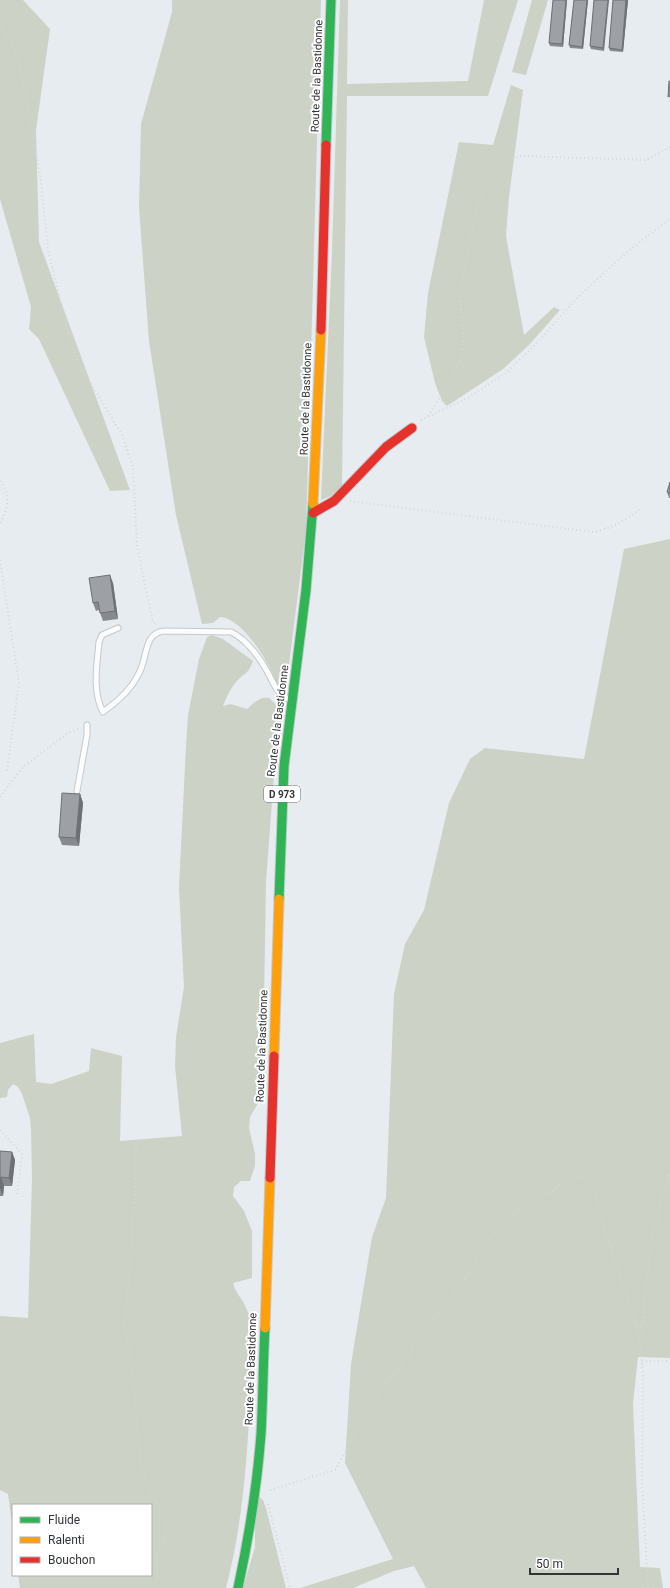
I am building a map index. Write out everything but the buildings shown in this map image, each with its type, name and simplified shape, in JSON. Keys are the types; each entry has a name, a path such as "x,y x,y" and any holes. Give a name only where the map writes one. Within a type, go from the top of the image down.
{"main road":[{"name":"Route de la Bastidonne","path":"238,1588 250,1532 257,1485 263,1380 282,804 284,766 313,513 320,349 331,0"},
{"path":"313,513 334,501 386,447 412,428"}],"lane":[{"path":"118,628 102,635 99,642 96,692 98,702 103,712 125,695 142,666 152,635 165,631 231,632 252,650 267,671 279,693 292,701"},
{"path":"78,790 87,735 87,725"}],"path":[{"path":"0,27 10,39 20,64 40,181 48,250 74,355 122,435 133,467 137,546 152,622 165,631"},
{"path":"428,416 452,380 460,360 463,350 462,294 470,243 479,204 485,191 505,163 520,156 646,160 670,147"},
{"path":"412,428 428,416 468,398 507,372 534,346 579,296 627,252 670,219"},
{"path":"0,481 4,486 8,498 6,512 0,524"},
{"path":"334,501 354,501 592,532 615,526 628,519 641,508"},
{"path":"0,560 19,683 7,771"},
{"path":"0,797 23,767 68,733 87,725"},
{"path":"0,1130 22,1154 17,1194"},
{"path":"136,1147 135,1197 124,1330 134,1384 139,1453 146,1482 167,1522 168,1530 156,1555 158,1571 157,1588"},
{"path":"648,1588 642,1481 642,1361 639,1334 643,1321 650,1247 658,1211 670,1173"},
{"path":"257,1485 265,1492 335,1470 381,1387 409,1356 412,1348 466,1278 478,1255 492,1235 510,1217 530,1202 555,1190 564,1180 575,1175 586,1181 594,1192 636,1327 641,1328"},
{"path":"642,1361 670,1360"},
{"path":"267,1499 290,1588"}],"shaded area":[{"path":"0,0 23,0 50,29 36,130 39,242 130,490 110,491 39,339 29,329 31,307 0,199"},
{"path":"172,0 321,0 306,530 286,688 277,685 269,666 255,644 238,625 229,619 220,617 213,623 202,624 176,515 149,341 139,208 141,124 172,12"},
{"path":"340,0 348,0 347,84 468,81 484,0 518,0 488,96 347,96 342,486 331,496 321,500 332,252"},
{"path":"532,0 548,0 526,75 512,72"},
{"path":"511,85 523,90 509,197 506,236 524,335 554,307 560,310 529,345 503,369 447,406 442,401 435,383 424,337 428,293 459,142 493,145"},
{"path":"670,539 670,1358 638,1357 633,1404 640,1567 660,1568 663,1588 426,1588 414,1566 394,1571 353,1588 300,1588 393,1559 345,1463 351,1364 372,1237 386,1198 394,994 405,944 424,910 449,803 470,759 485,748 584,759 624,549"},
{"path":"212,635 223,639 253,661 248,671 232,687 223,706 230,704 247,709 257,700 269,698 279,707 266,882 264,1000 256,1026 264,1047 264,1066 261,1098 250,1117 249,1128 255,1154 255,1166 250,1181 241,1181 234,1187 233,1196 244,1211 252,1231 252,1278 233,1283 248,1311 253,1331 246,1460 239,1524 233,1556 226,1588 20,1588 18,1576 152,1576 152,1504 12,1504 12,1524 8,1494 0,1490 0,1316 28,1318 32,1179 30,1118 22,1094 18,1087 13,1084 8,1090 7,1097 0,1098 0,1043 34,1034 36,1082 51,1084 89,1071 91,1048 122,1056 120,1141 182,1136 175,1066 176,1037 184,987 179,887 186,746 188,715 199,659 207,637"},
{"path":"259,1497 263,1500 266,1508 286,1588 243,1588 255,1547 255,1521"}],"traffic: fast":[{"path":"326,145 331,0"},
{"path":"279,899 284,766 306,590 313,504"},
{"path":"238,1588 246,1550 257,1473 262,1421 265,1328"}],"traffic: slow":[{"path":"313,504 321,330"},
{"path":"274,1056 279,899"},
{"path":"265,1328 270,1178"}],"traffic: jam":[{"path":"321,330 326,145"},
{"path":"313,513 334,501 386,447 412,428"},
{"path":"270,1178 274,1056"}]}
